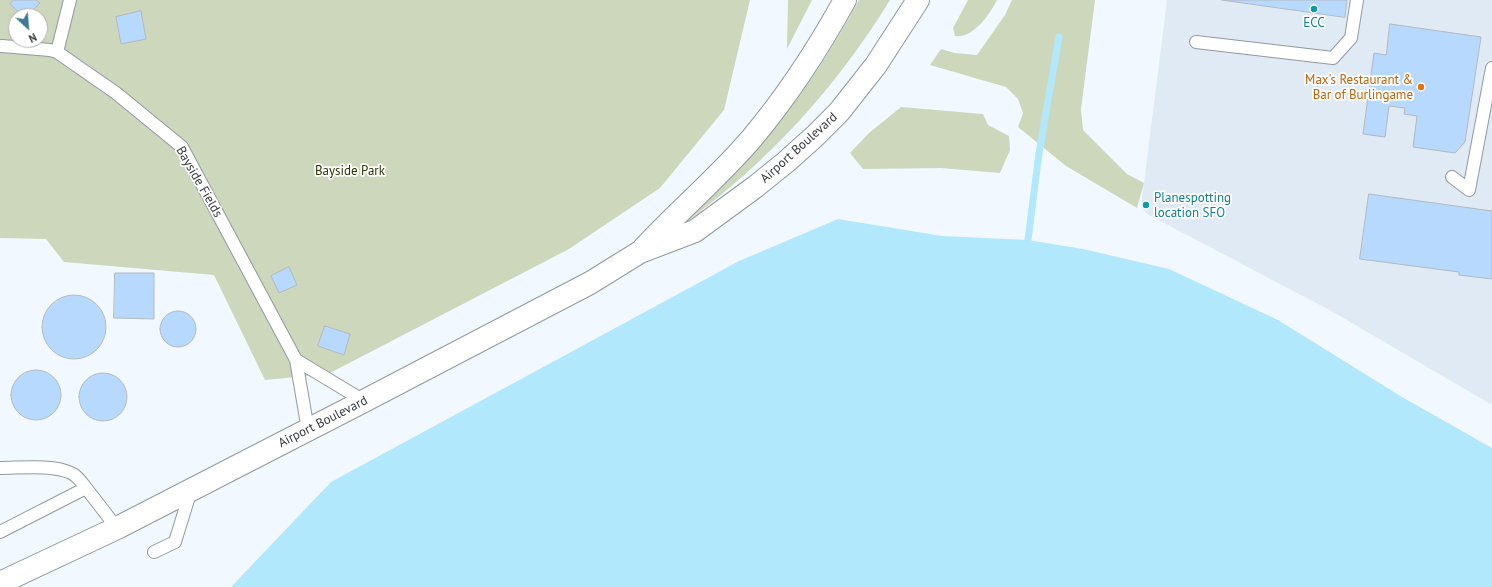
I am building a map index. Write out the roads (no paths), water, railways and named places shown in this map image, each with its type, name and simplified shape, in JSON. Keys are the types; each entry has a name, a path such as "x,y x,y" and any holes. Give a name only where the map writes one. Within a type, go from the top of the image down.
{"main road":[{"name":"Airport Boulevard","path":"640,252 752,138 798,77 822,42 845,0"},
{"name":"Airport Boulevard","path":"0,583 117,528 308,430 590,283 640,252 695,231 755,188 815,136 839,112 862,84 889,46 918,0"}],"lane":[{"path":"57,52 70,0"},
{"path":"1196,42 1334,58 1352,38 1356,0"},
{"name":"Bayside Fields","path":"2,46 50,50 57,52 116,93 182,147 296,360 308,430"},
{"path":"1452,177 1469,190 1492,68"},
{"path":"296,360 364,401"},
{"path":"0,468 60,470 71,473 79,478 117,528"},
{"path":"0,532 86,488"},
{"path":"154,552 176,542 191,490"}],"water":[{"path":"838,219 942,236 1028,240 1083,249 1169,269 1278,320 1402,397 1492,448 1492,587 231,587 331,482 739,261"}],"waterway":[{"path":"1028,240 1039,153 1059,37"}],"place":[{"name":"ECC","path":"1314,9"},
{"name":"Max's Restaurant & Bar of Burlingame","path":"1421,87"},
{"name":"Planespotting location SFO","path":"1146,205"}],"park label":[{"name":"Bayside Park","path":"350,171"}]}
